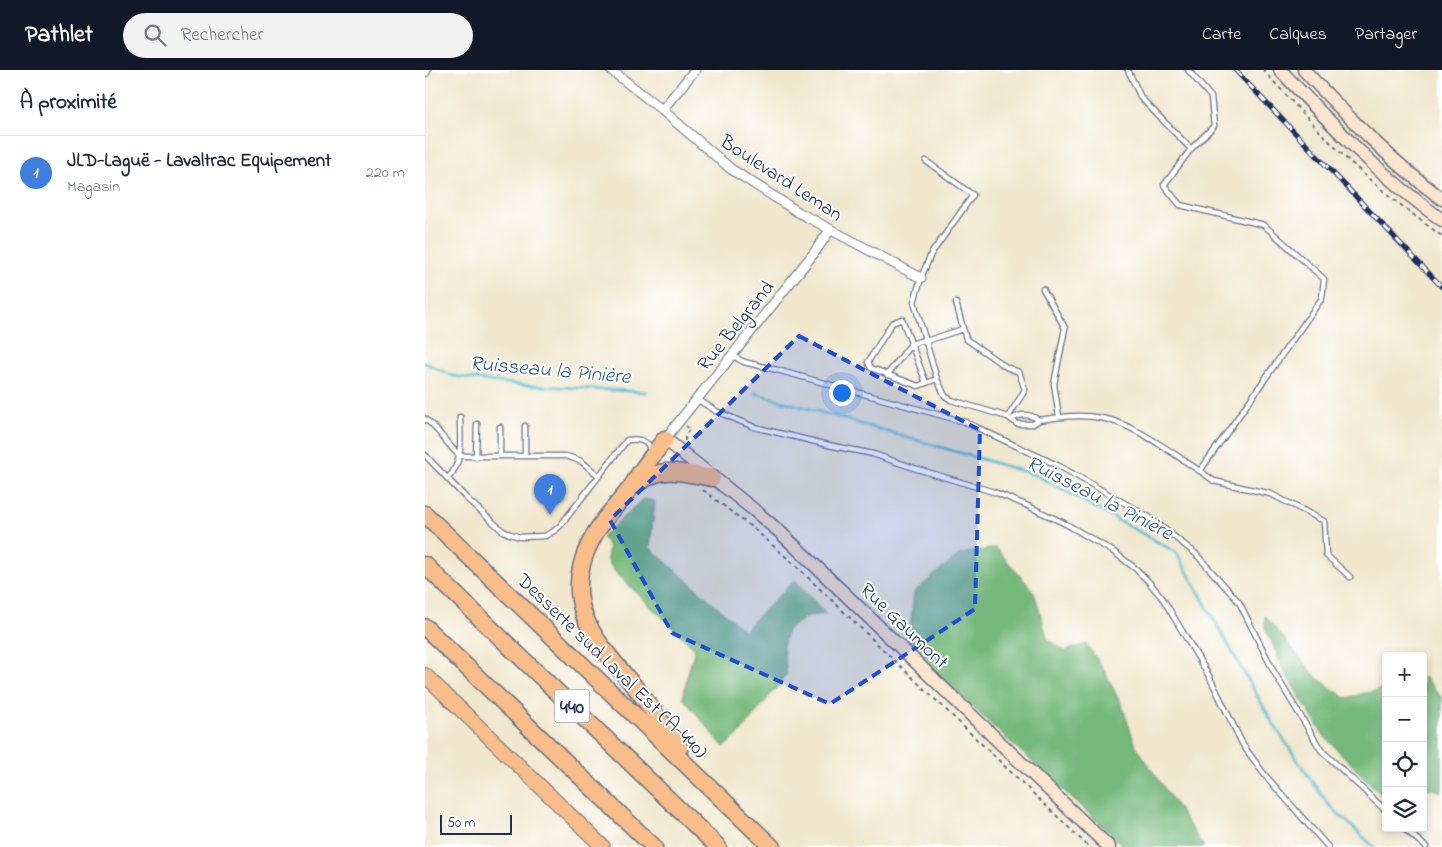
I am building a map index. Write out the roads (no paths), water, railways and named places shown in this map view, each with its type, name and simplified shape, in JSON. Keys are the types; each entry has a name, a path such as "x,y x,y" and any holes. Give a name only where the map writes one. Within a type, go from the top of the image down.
{"highway":[{"path":"665,440 650,451 631,487 602,522 586,552 579,577 579,594 582,610 591,632 601,648 640,694 708,785"},
{"path":"631,487 651,476 666,472 679,472 712,478"},
{"name":"Desserte sud Laval Est (A-440)","path":"425,514 772,847"},
{"path":"425,519 447,535"},
{"name":"440","path":"425,565 718,847"},
{"name":"440","path":"425,627 654,847"}],"main road":[{"path":"425,675 602,846"}],"street":[{"name":"Boulevard Leman","path":"611,70 731,168 798,212 921,278"},
{"path":"662,110 695,70"},
{"path":"1280,70 1368,160 1404,192 1442,220"},
{"path":"1303,70 1381,148 1442,199"},
{"name":"Rue Belgrand","path":"665,440 814,253 830,230"},
{"name":"Rue Gaumont","path":"665,440 754,510 809,559 1109,847"}],"lane":[{"path":"1128,70 1141,98 1191,149"},
{"path":"1188,70 1211,97 1214,126 1191,149 1163,185 1180,205 1264,225 1324,279 1322,298 1200,471"},
{"path":"926,161 973,194 931,254 914,302 937,379 945,396 951,400 1010,418 1017,424 1033,424 1039,420 1071,416 1101,418 1128,426 1215,482 1271,494 1323,521 1326,555 1350,577"},
{"path":"1043,289 1065,328 1054,384 1059,417"},
{"path":"956,303 966,339 1006,367 1019,372 1025,390 1010,418"},
{"path":"925,383 902,319 891,323 868,362 871,368 918,386 937,379"},
{"path":"887,375 911,344 963,330"},
{"path":"733,356 744,362 965,422 1059,466 1149,517 1195,553 1239,602 1274,672 1321,750 1382,807"},
{"path":"697,399 754,427 873,454 997,493 1066,524 1114,552 1136,569 1163,599 1209,676 1243,745 1264,774 1329,847"},
{"path":"1010,418 1022,415 1033,416 1039,420"},
{"path":"448,478 454,471 460,456 460,417"},
{"path":"425,419 442,434 453,450 460,456 571,457 599,476"},
{"path":"476,457 477,424"},
{"path":"525,426 525,456"},
{"path":"500,428 500,456"},
{"path":"425,455 503,531 515,536 529,537 545,536 560,526 627,440 638,439 650,451"},
{"path":"1409,832 1426,847"}],"waterway":[{"name":"Ruisseau la Pinière","path":"425,363 453,376 489,381 521,385 646,392"},
{"name":"Ruisseau la Pinière","path":"755,393 1036,475 1176,552 1272,722 1300,764 1328,804 1374,847"}],"railway":[{"path":"1235,70 1442,287"}],"place":[{"name":"JLD-Laguë - Lavaltrac Equipement","path":"550,515"}]}
